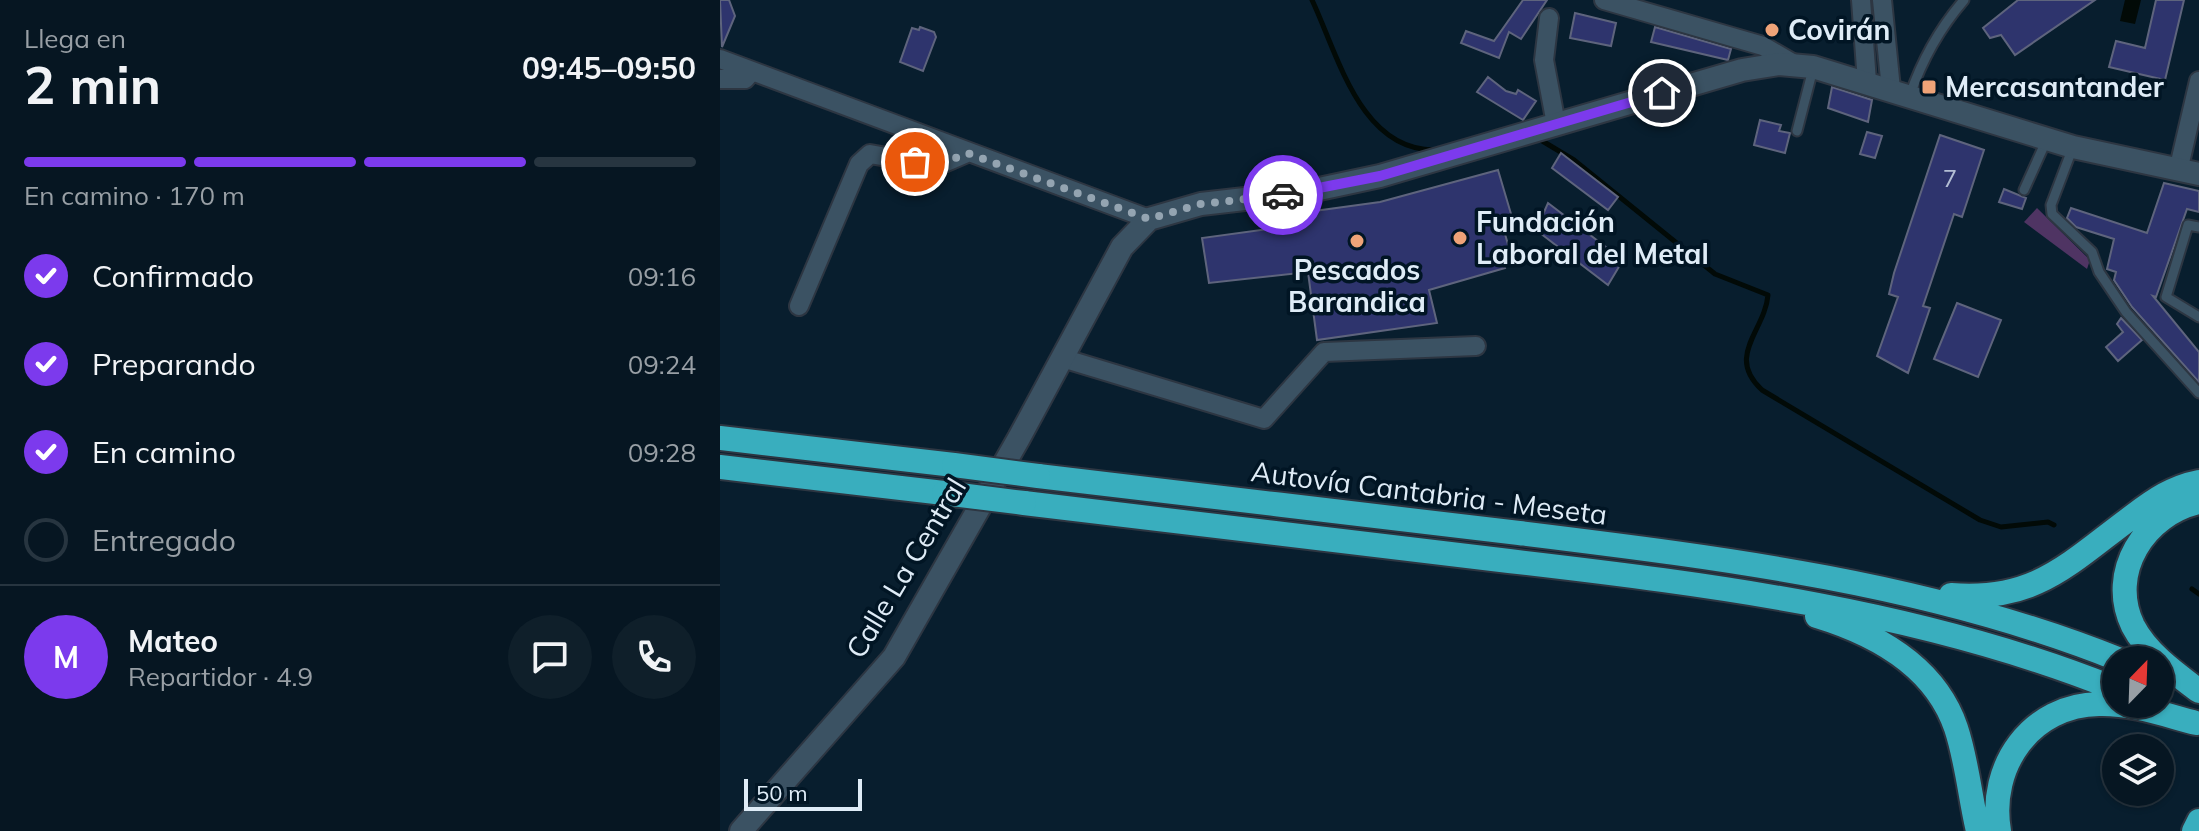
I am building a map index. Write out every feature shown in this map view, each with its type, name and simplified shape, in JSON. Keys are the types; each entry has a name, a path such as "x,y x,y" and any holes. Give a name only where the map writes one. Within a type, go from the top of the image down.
{"highway":[{"name":"Autovía Cantabria - Meseta","path":"720,438 1616,545 1847,581 2000,619 2102,654"},
{"name":"Autovía Cantabria - Meseta","path":"720,467 1727,588 1845,609 1962,637 2102,684"},
{"path":"1847,581 1959,595 1999,595 2026,589 2065,569 2161,496 2199,482"},
{"path":"2199,502 2168,514 2145,534 2129,563 2124,593 2129,615 2140,636 2159,659 2199,692"},
{"path":"1727,588 1831,620 1883,643 1913,664 1934,687 1953,720 1978,831"},
{"path":"2174,682 2199,692"},
{"path":"1999,831 1996,799 2006,763 2029,731 2057,712 2076,706 2118,705 2198,724"},
{"path":"2174,713 2198,724"},
{"path":"2194,831 2199,821"}],"street":[{"path":"1604,0 1763,46 1804,65 1901,92 2073,147 2188,173 2199,81"},
{"path":"1861,0 1867,82"},
{"path":"1882,0 1901,92"},
{"path":"1549,18 1544,60 1556,124"},
{"path":"720,59 1149,219 1201,204 1305,192 1380,176 1742,70 1804,65"},
{"path":"720,79 745,79 752,71"},
{"path":"799,306 859,164 870,154 937,166 967,153"},
{"name":"Calle La Central","path":"741,831 894,657 1019,438 1122,247 1149,219"},
{"path":"1062,358 1264,419 1324,352 1476,346"}],"lane":[{"path":"1901,92 1948,19 1964,0"},
{"path":"1797,131 1804,65"},
{"path":"2024,190 2047,139"},
{"path":"2073,147 2051,205 2052,214 2092,252 2099,272 2126,312 2199,393"},
{"path":"2199,227 2188,225 2166,297 2199,317"}],"shaded area":[{"path":"2125,0 2141,0 2135,24 2120,21"},
{"path":"2037,208 2090,260 2087,269 2024,222"}],"building":[{"path":"720,0 729,0 735,16 722,47"},
{"path":"1523,0 1547,0 1521,39 1509,32 1499,58 1461,43 1466,31 1494,41"},
{"path":"2018,0 2095,0 2015,55 2001,35 1990,38 1983,28"},
{"path":"2156,0 2184,0 2165,80 2109,67 2116,41 2145,48"},
{"path":"1575,13 1616,23 1611,46 1570,38"},
{"path":"920,27 934,32 936,37 923,71 900,62 912,28 919,30"},
{"path":"1655,27 1731,49 1728,60 1651,42"},
{"path":"1643,71 1656,75 1654,81 1640,83"},
{"path":"1488,77 1506,91 1516,94 1518,90 1536,101 1523,120 1477,92"},
{"path":"1832,87 1872,100 1868,122 1828,108"},
{"path":"1760,120 1781,125 1779,131 1790,133 1785,153 1754,145"},
{"path":"1867,132 1882,136 1875,158 1860,154"},
{"path":"1940,135 1984,150 1962,217 1954,214 1923,306 1930,308 1908,373 1877,356 1898,297 1889,294 1894,273"},
{"path":"1561,153 1618,197 1608,210 1552,168"},
{"path":"1498,170 1514,224 1503,227 1509,248 1500,251 1505,268 1429,290 1437,323 1317,340 1308,272 1209,283 1202,238 1298,225 1296,216 1307,212 1380,202"},
{"path":"2164,183 2199,191 2199,212 2187,209 2156,297 2153,296 2199,352 2199,382 2132,307 2114,280 2116,272 2107,269 2114,239 2076,227 2067,218 2071,208 2147,233"},
{"path":"2004,189 2026,198 2022,209 1999,202"},
{"path":"1548,203 1623,260 1608,285 1536,230"},
{"path":"1957,303 2001,320 1978,377 1934,359"},
{"path":"2121,318 2142,340 2118,361 2106,347 2123,332 2117,324"}],"waterway":[{"path":"1312,0 1343,72 1370,117 1387,134 1409,146 1434,150"},
{"path":"1539,139 1574,160 1715,274 1768,295 1747,354 1747,366 1762,390 1980,520 2001,527 2048,522 2054,525"},
{"path":"2192,589 2199,594"}],"way so far":[{"path":"915,162 937,166 967,153 1149,219 1201,204 1283,195"}],"place":[{"name":"Covirán","path":"1772,30"},
{"name":"Mercasantander","path":"1929,87"},
{"name":"Fundación Laboral del Metal","path":"1460,238"},
{"name":"Pescados Barandica","path":"1357,241"}],"route":[{"path":"1283,195 1380,176 1662,93"}]}
